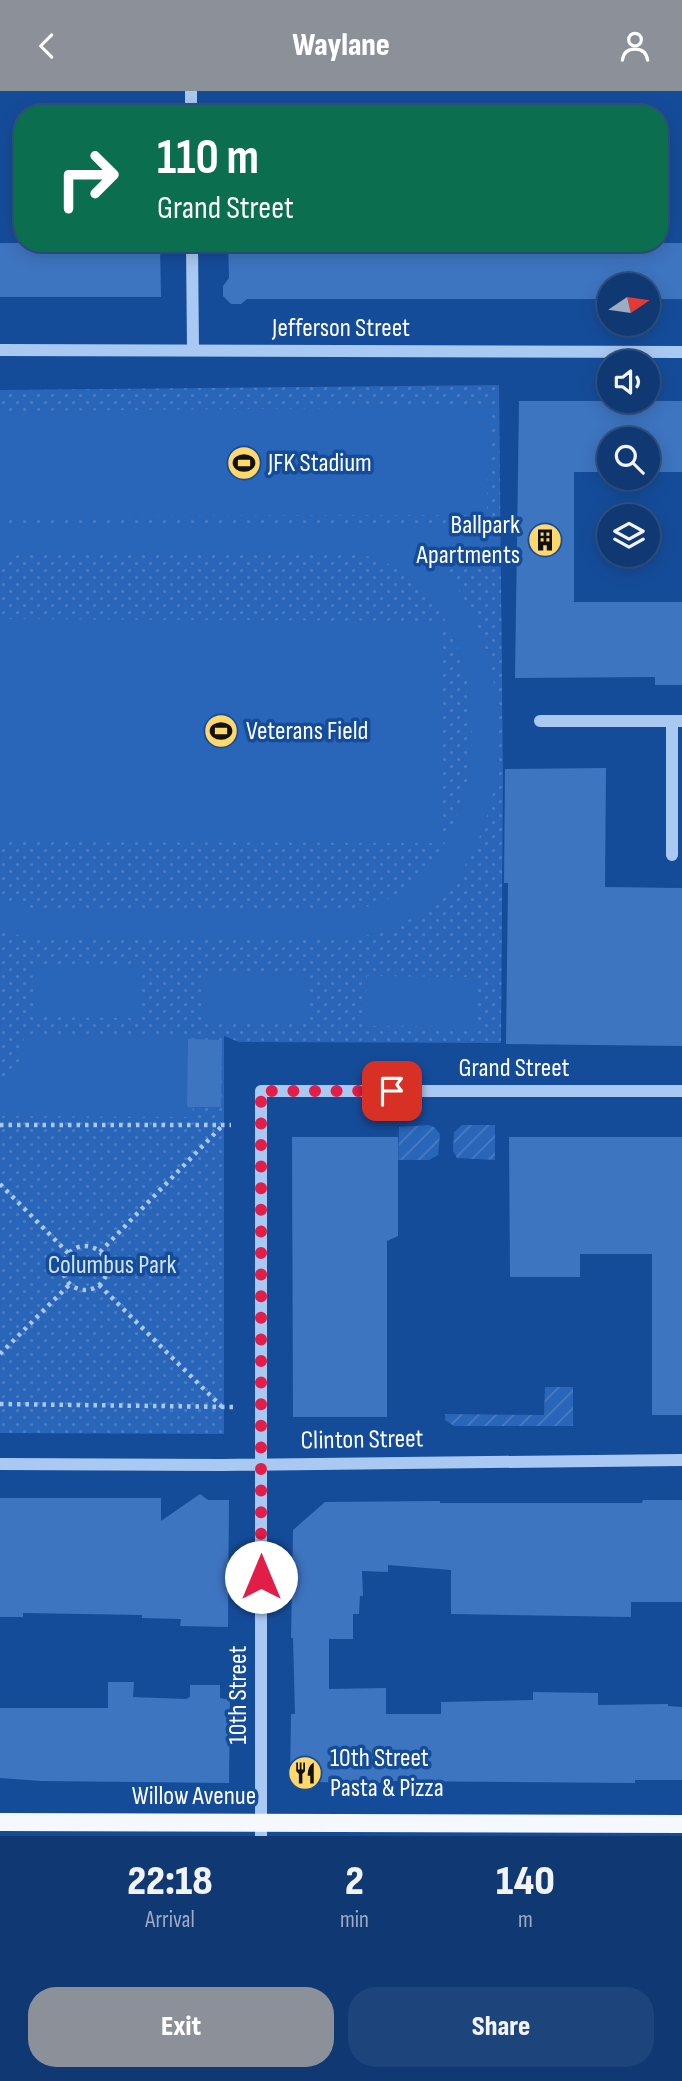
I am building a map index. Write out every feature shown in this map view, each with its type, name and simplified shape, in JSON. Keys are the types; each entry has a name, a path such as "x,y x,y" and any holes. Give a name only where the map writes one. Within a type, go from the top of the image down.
{"main road":[{"name":"Willow Avenue","path":"0,1822 261,1829 682,1824"}],"street":[{"path":"192,252 193,351"},
{"name":"Jefferson Street","path":"0,350 682,352"},
{"path":"540,721 677,721 672,855"},
{"name":"Grand Street","path":"261,1091 682,1091"},
{"name":"10th Street","path":"261,1091 261,1829"},
{"name":"Clinton Street","path":"0,1464 260,1465 682,1460"}],"path":[{"path":"0,1125 231,1125"},
{"path":"100,1252 223,1125"},
{"path":"0,1184 68,1253"},
{"path":"87,1246 100,1252 107,1266 99,1285 79,1290 70,1284 62,1269 68,1253 87,1246"},
{"path":"0,1354 70,1284"},
{"path":"99,1285 222,1407"},
{"path":"0,1404 234,1407"}],"green space":[{"name":"Columbus Park","path":"499,385 503,782 501,1043 239,1042 224,1036 224,1434 0,1433 0,390"},
{"name":"JFK Stadium","path":"489,407 487,515 0,516 0,411"},
{"path":"0,524 497,524 497,553 427,553 462,596 486,650 498,710 496,772 482,830 455,880 414,917 359,937 38,938 0,932 0,902 38,909 343,910 399,893 439,852 464,796 472,732 464,668 440,611 400,570 344,553 39,552 0,559"},
{"name":"Veterans Field","path":"0,619 441,621 441,843 0,842"},
{"path":"33,967 141,968 141,1018 33,1017"},
{"path":"203,973 310,974 310,1024 203,1023"},
{"path":"367,976 475,977 474,1027 366,1026"},
{"path":"24,1035 188,1035 193,1117 0,1116 0,1085 23,1062"},
{"path":"429,1125 440,1134 438,1155 429,1160 398,1160 399,1127"},
{"path":"462,1125 495,1125 495,1160 457,1158 453,1151 454,1132"},
{"path":"545,1387 573,1387 573,1426 454,1426 445,1420 445,1414 544,1415"}],"building":[{"path":"0,243 14,243 14,252 160,252 161,297 0,297"},
{"path":"668,243 682,243 682,299 660,299 660,273 597,273 597,299 247,299 241,304 231,304 223,296 223,286 229,278 228,252 668,252"},
{"name":"Ballpark Apartments","path":"519,401 597,401 597,413 660,413 660,401 682,401 682,472 660,472 660,427 597,427 597,472 574,472 574,602 682,602 682,685 655,685 655,677 515,678"},
{"path":"606,768 605,887 682,888 682,1046 506,1044 508,883 504,883 505,769"},
{"path":"188,1039 222,1040 221,1107 187,1107"},
{"path":"292,1137 398,1137 398,1236 387,1241 387,1417 293,1417"},
{"path":"509,1137 682,1137 682,1415 652,1415 652,1254 580,1254 580,1277 510,1277"},
{"path":"200,1494 208,1500 229,1500 228,1627 180,1626 181,1619 142,1618 142,1615 23,1613 23,1617 0,1617 0,1498 161,1498 161,1521"},
{"path":"643,1500 682,1500 682,1602 631,1602 631,1617 451,1614 451,1570 388,1565 388,1572 362,1571 363,1596 360,1596 359,1614 353,1614 353,1639 329,1639 329,1689 386,1688 386,1714 441,1714 441,1702 533,1700 533,1692 598,1693 598,1705 668,1704 682,1707 682,1780 635,1780 635,1783 386,1781 377,1784 290,1781 291,1714 295,1714 291,1638 293,1530 325,1502 642,1503"},
{"path":"108,1682 134,1682 133,1697 186,1699 190,1697 190,1685 220,1685 220,1698 230,1700 229,1783 41,1781 0,1778 0,1708 108,1708"}],"place":[{"name":"JFK Stadium","path":"244,463"},
{"name":"Ballpark Apartments","path":"545,540"},
{"name":"Veterans Field","path":"221,731"},
{"name":"10th Street Pasta & Pizza","path":"305,1773"}],"route":[{"path":"261,1577 261,1091 392,1091"}]}
